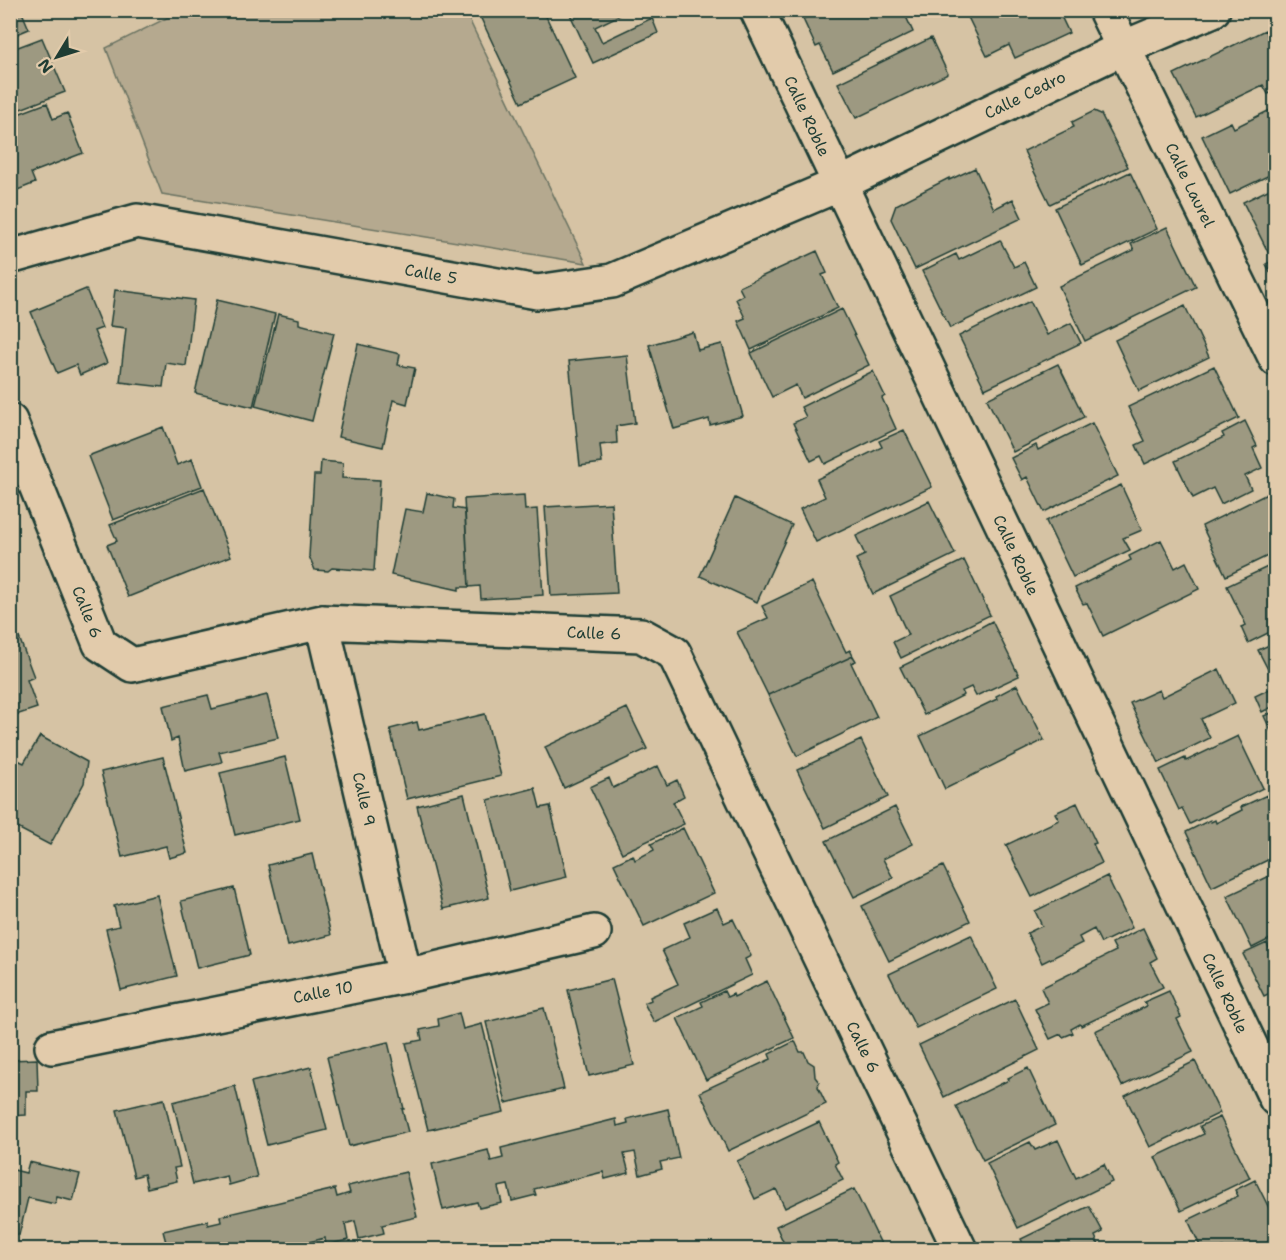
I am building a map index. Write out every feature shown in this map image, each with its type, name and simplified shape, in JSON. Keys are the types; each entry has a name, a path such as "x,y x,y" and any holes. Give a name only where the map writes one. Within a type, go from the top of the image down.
{"street":[{"name":"Calle Roble","path":"757,10 1275,1099"},
{"name":"Calle Laurel","path":"1105,10 1275,359"},
{"name":"Calle Cedro","path":"840,184 1123,48 1213,10"},
{"name":"Calle 5","path":"10,256 137,221 537,292 612,281 840,184"},
{"name":"Calle 6","path":"10,421 100,644 132,665 322,622 641,635 674,653 960,1250"},
{"name":"Calle 9","path":"322,622 405,976"},
{"name":"Calle 10","path":"52,1047 405,976 594,932"}],"shaded area":[{"path":"171,11 465,11 586,263 162,194 106,48 173,15"}],"building":[{"path":"10,10 21,10 29,29 10,37"},
{"path":"477,10 543,10 575,78 521,103"},
{"path":"568,10 630,10 595,27 602,42 652,18 658,33 593,63"},
{"path":"789,10 805,10 792,17"},
{"path":"820,10 892,10 893,13 903,10 913,32 833,71 820,45 816,47 803,19"},
{"path":"970,10 1058,10 1069,33 1015,58 1009,45 987,56 966,13"},
{"path":"1265,30 1276,52 1276,91 1268,94 1263,85 1196,117 1174,74"},
{"path":"42,38 65,92 10,113 10,50"},
{"path":"931,38 948,74 856,118 838,83"},
{"path":"47,103 53,119 67,113 83,153 31,173 35,183 10,193 10,117"},
{"path":"1276,107 1276,172 1230,194 1202,136 1231,122 1234,128"},
{"path":"1094,111 1101,114 1128,167 1050,204 1024,151 1074,127 1072,122"},
{"path":"975,168 994,209 1013,199 1022,218 915,269 891,219 896,205 949,178 949,180"},
{"path":"1130,172 1157,229 1082,265 1055,208"},
{"path":"1276,186 1276,251 1269,254 1243,202"},
{"path":"1167,227 1196,287 1085,341 1059,286 1134,250 1131,244"},
{"path":"1000,240 1014,267 1024,262 1036,287 950,328 922,271 956,254 959,260"},
{"path":"817,251 827,273 822,275 838,308 751,350 738,321 745,318 736,299 743,295 739,287"},
{"path":"1276,259 1276,283 1266,264"},
{"path":"86,289 102,328 94,331 107,363 80,375 76,365 57,373 31,312"},
{"path":"115,290 194,300 186,366 166,363 163,387 120,382 126,328 110,326"},
{"path":"217,300 275,314 253,407 195,393"},
{"path":"1030,301 1047,335 1071,323 1081,343 985,389 959,336"},
{"path":"1185,306 1209,357 1139,391 1115,340"},
{"path":"842,309 869,365 802,398 796,385 772,397 751,353"},
{"path":"278,314 299,319 299,324 334,333 312,421 255,406"},
{"path":"693,332 698,350 722,344 743,416 710,425 709,419 674,429 649,345"},
{"path":"358,344 400,354 398,365 415,368 407,404 393,400 383,447 338,437"},
{"path":"627,355 635,423 616,426 617,443 600,445 602,463 580,466 569,361"},
{"path":"1058,364 1084,417 1013,452 987,399"},
{"path":"1214,366 1239,418 1145,464 1136,445 1145,441 1128,407"},
{"path":"873,371 885,396 882,398 896,429 825,464 821,456 811,461 793,423 806,417 801,407"},
{"path":"1245,421 1257,446 1253,448 1262,468 1245,476 1251,489 1221,504 1213,488 1193,498 1175,461 1224,437 1222,433"},
{"path":"1092,423 1118,476 1044,512 1027,477 1022,480 1011,458 1036,445 1038,450"},
{"path":"163,427 177,465 192,459 202,486 113,520 88,456"},
{"path":"904,430 932,487 816,542 800,509 825,497 817,479 882,447 879,441"},
{"path":"321,461 343,463 342,478 380,480 374,571 332,568 328,571 315,570 309,556 314,475 320,475"},
{"path":"1121,485 1142,530 1123,538 1130,550 1073,577 1046,521"},
{"path":"204,488 231,556 128,597 107,545 117,541 110,525"},
{"path":"1275,490 1276,552 1226,576 1202,526"},
{"path":"427,493 454,499 453,508 465,510 469,587 459,587 459,590 391,575 405,509 423,512"},
{"path":"524,495 525,510 537,509 543,595 481,599 480,586 469,587 464,499"},
{"path":"735,498 792,525 757,602 700,576"},
{"path":"929,501 955,554 873,594 856,559 865,555 856,536"},
{"path":"611,503 617,593 551,596 545,507"},
{"path":"1161,540 1175,568 1186,562 1199,589 1103,636 1087,603 1083,604 1075,588 1131,560 1129,556"},
{"path":"964,560 990,615 901,658 893,642 908,635 890,596"},
{"path":"1276,563 1276,629 1248,643 1241,627 1246,625 1227,586"},
{"path":"812,582 846,652 850,650 853,656 768,695 737,632 768,618 762,606"},
{"path":"10,613 16,627 10,628"},
{"path":"992,621 1019,676 976,696 971,687 962,691 964,695 924,715 900,667 941,649"},
{"path":"17,632 34,677 27,680 37,708 10,717 10,635"},
{"path":"1276,642 1276,685 1258,650"},
{"path":"853,656 856,661 851,663 877,717 797,756 768,695"},
{"path":"1219,669 1235,703 1201,719 1210,738 1159,763 1130,703 1159,690 1162,697"},
{"path":"1017,685 1044,740 945,789 920,736 997,699 996,696"},
{"path":"1276,686 1276,705 1262,712 1255,696"},
{"path":"208,695 212,709 267,695 278,738 219,752 222,762 185,771 178,738 171,741 163,706"},
{"path":"627,708 647,749 564,788 545,747"},
{"path":"1276,711 1276,729 1271,731 1264,716"},
{"path":"485,714 501,776 407,799 390,729 417,722 419,730"},
{"path":"40,736 87,762 84,783 50,845 10,824 10,756 24,763"},
{"path":"1238,736 1263,788 1190,824 1182,808 1179,810 1160,770 1185,758 1186,761"},
{"path":"861,740 888,797 825,828 797,770"},
{"path":"163,757 187,853 169,858 166,846 122,857 101,772"},
{"path":"285,757 300,819 235,835 220,773"},
{"path":"658,766 667,785 677,780 684,796 673,802 684,824 622,853 590,787 609,778 613,788"},
{"path":"535,788 540,808 550,806 567,877 510,891 488,800"},
{"path":"464,794 489,898 443,909 417,806"},
{"path":"1267,795 1274,810 1276,809 1276,856 1212,887 1186,832 1210,820 1211,822 1215,820 1216,823 1242,810 1241,807"},
{"path":"1077,803 1096,843 1093,844 1102,863 1032,897 1006,845 1059,820 1055,813"},
{"path":"895,807 913,844 883,859 893,878 854,897 826,841"},
{"path":"683,828 714,893 644,926 614,864 633,855 635,860 654,850 651,844"},
{"path":"312,854 331,935 288,946 268,865"},
{"path":"943,866 970,921 889,961 862,906"},
{"path":"1276,873 1276,936 1252,948 1227,896"},
{"path":"1107,876 1132,928 1101,943 1094,929 1079,937 1082,943 1042,963 1027,933 1042,926 1035,911"},
{"path":"234,888 250,955 197,968 181,901"},
{"path":"157,895 177,976 121,990 106,929 119,926 114,906"},
{"path":"717,908 724,923 733,919 751,956 745,959 752,975 654,1022 644,1003 651,1000 650,997 678,984 662,950 690,937 684,923"},
{"path":"1143,928 1157,958 1150,962 1163,987 1081,1026 1080,1024 1071,1029 1073,1033 1063,1037 1061,1034 1050,1039 1035,1009 1048,1003 1041,988 1116,951 1112,943"},
{"path":"971,935 997,989 916,1028 889,974"},
{"path":"1267,943 1269,948 1276,945 1276,1000 1272,992 1264,996 1243,954"},
{"path":"612,979 634,1065 589,1076 568,990"},
{"path":"767,981 794,1038 706,1080 677,1018 703,1006 701,1002 724,991 727,997 733,994 734,997"},
{"path":"1169,991 1181,1017 1177,1019 1193,1052 1122,1086 1095,1031 1147,1006 1144,1002"},
{"path":"1015,999 1039,1050 944,1097 919,1045"},
{"path":"544,1008 564,1089 506,1103 486,1022"},
{"path":"459,1013 463,1029 482,1024 504,1112 428,1130 406,1043 422,1040 420,1030 439,1026 438,1019"},
{"path":"10,1014 16,1026 10,1028"},
{"path":"795,1041 800,1052 804,1052 808,1061 814,1065 815,1077 819,1082 818,1087 826,1104 728,1151 700,1092 771,1059 769,1054"},
{"path":"388,1042 408,1132 349,1146 327,1057"},
{"path":"37,1059 38,1091 26,1091 26,1115 10,1116 10,1060"},
{"path":"1195,1061 1220,1113 1150,1147 1125,1096"},
{"path":"311,1067 327,1130 267,1145 251,1082"},
{"path":"1028,1068 1055,1125 983,1160 956,1106"},
{"path":"235,1086 257,1177 229,1185 227,1176 193,1184 173,1102"},
{"path":"164,1099 180,1167 174,1168 177,1181 147,1188 144,1174 134,1177 117,1110"},
{"path":"668,1109 679,1158 660,1162 662,1169 640,1175 635,1152 624,1154 629,1173 605,1179 603,1172 534,1189 536,1195 512,1201 508,1185 498,1187 502,1203 479,1208 477,1202 443,1210 432,1164 488,1150 491,1161 503,1158 501,1148 616,1119 617,1126 628,1123 627,1119"},
{"path":"1220,1117 1250,1178 1181,1211 1155,1157 1204,1134 1200,1126"},
{"path":"819,1122 838,1162 835,1164 843,1180 785,1208 776,1189 755,1199 737,1161"},
{"path":"1058,1140 1076,1178 1104,1164 1112,1182 1018,1228 987,1163 1030,1142 1035,1150"},
{"path":"29,1162 80,1174 73,1201 57,1197 55,1204 28,1198 19,1235 10,1233 10,1169 26,1173"},
{"path":"406,1172 417,1217 382,1225 384,1233 359,1239 355,1221 345,1224 348,1240 326,1245 325,1238 277,1250 168,1250 163,1231 208,1221 208,1225 221,1222 220,1216 335,1189 337,1197 350,1193 348,1186"},
{"path":"1255,1180 1276,1222 1276,1238 1253,1250 1224,1250 1223,1247 1218,1250 1202,1250 1188,1220 1238,1196 1235,1190"},
{"path":"854,1189 881,1244 870,1250 787,1250 776,1226"},
{"path":"1089,1206 1103,1232 1095,1236 1101,1250 1026,1250 1021,1239"}]}
